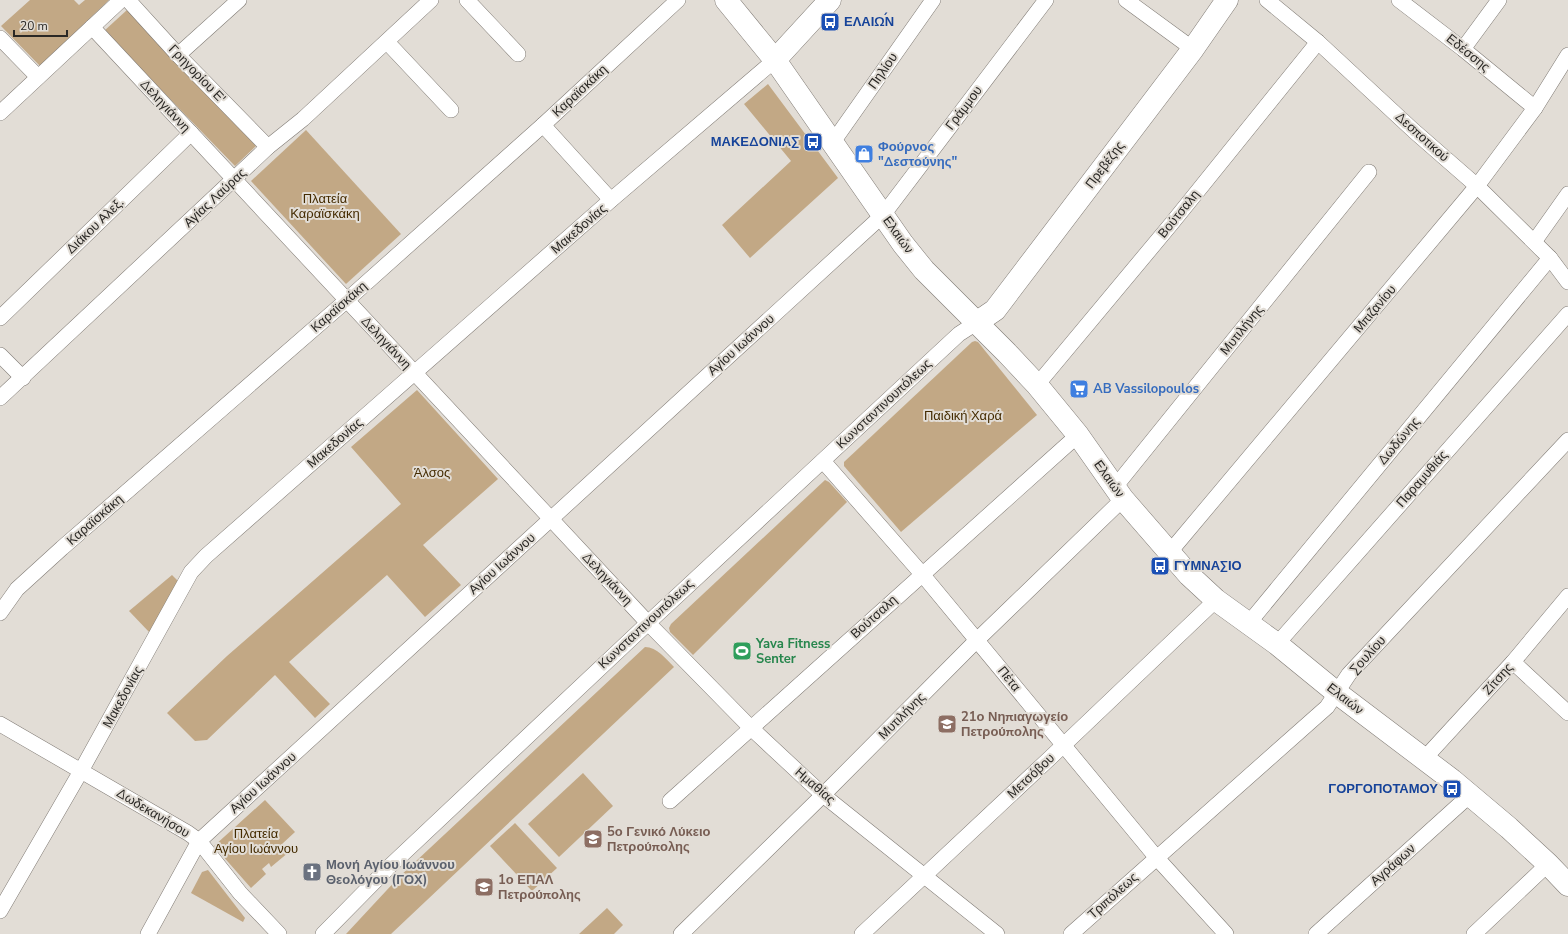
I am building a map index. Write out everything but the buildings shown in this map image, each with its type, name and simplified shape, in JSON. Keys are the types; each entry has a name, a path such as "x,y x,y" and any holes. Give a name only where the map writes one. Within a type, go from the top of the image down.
{"street":[{"path":"0,113 121,0"},
{"name":"Γρηγορίου Ε'","path":"128,0 178,55 268,148"},
{"path":"178,55 239,0"},
{"name":"Αγίας Λαύρας","path":"0,398 268,148 303,119 431,0"},
{"path":"467,0 518,54"},
{"name":"Καραϊσκάκη","path":"0,613 17,589 347,300 543,125 678,0"},
{"name":"Ελαιών","path":"726,0 775,60 903,244 924,270 1007,352 1037,385 1078,435 1119,493 1169,554 1189,575 1216,600 1277,644 1337,693 1470,795 1566,880"},
{"path":"775,60 830,0"},
{"name":"Πηλίου","path":"833,142 933,0"},
{"name":"Γράμμου","path":"883,215 1046,0"},
{"path":"1126,0 1193,49"},
{"name":"Πρεβέζης","path":"976,323 995,310 1193,49 1227,0"},
{"name":"Δεσποτικού","path":"1267,0 1318,42 1414,131 1477,186 1550,258 1568,282"},
{"name":"Εδέσσης","path":"1399,0 1463,49 1534,108"},
{"path":"1463,49 1499,0"},
{"name":"Δεληγιάννη","path":"92,27 648,622"},
{"path":"0,38 38,77"},
{"path":"387,42 451,110"},
{"name":"Βούτσαλη","path":"1037,385 1172,223 1318,42"},
{"name":"Μπιζανίου","path":"1169,554 1477,186 1534,108 1568,55"},
{"name":"Μακεδονίας","path":"0,911 81,771 191,572 206,556 611,200 775,60"},
{"path":"543,125 611,200"},
{"name":"Διάκου Αλεξ.","path":"0,318 191,133"},
{"name":"Μυτιλήνης","path":"681,934 824,795 1119,493 1369,172"},
{"path":"1534,242 1568,194"},
{"name":"Αγίου Ιωάννου","path":"148,934 200,841 883,215"},
{"name":"Δωδώνης","path":"1248,624 1550,258"},
{"name":"Παραμυθιάς","path":"1277,644 1568,314"},
{"name":"Κωνσταντινουπόλεως","path":"323,934 390,866 648,622 959,334 976,323"},
{"path":"0,356 23,378"},
{"name":"Βούτσαλη","path":"670,801 1078,435"},
{"name":"Σουλίου","path":"1156,857 1327,707 1350,674 1568,440"},
{"name":"Πέτα","path":"823,461 922,574 1156,857 1226,934"},
{"name":"Ζίτσης","path":"1424,759 1513,662 1568,596"},
{"name":"Μετσόβου","path":"862,934 1216,600"},
{"name":"Ημαθίας","path":"648,622 751,728 824,795 997,934"},
{"path":"1513,662 1568,713"},
{"name":"Δωδεκανήσου","path":"0,724 200,841 240,893 279,934"},
{"name":"Αγράφων","path":"1316,934 1470,795"},
{"name":"Τριπόλεως","path":"1071,934 1156,857"},
{"path":"1474,934 1548,864"}],"green space":[{"path":"30,0 74,0 79,5 85,0 109,0 40,66 1,26"},
{"path":"127,10 256,146 235,166 104,31"},
{"path":"768,84 838,178 750,258 722,225 791,161 744,104"},
{"name":"Πλατεία Καραϊσκάκη","path":"306,130 401,234 346,284 251,181"},
{"name":"Παιδική Χαρά","path":"972,342 978,342 1037,415 901,532 844,466 844,462"},
{"name":"Άλσος","path":"417,390 498,479 423,545 461,585 425,617 387,575 289,662 330,704 315,718 275,675 207,740 195,741 167,713 227,656 401,504 351,447"},
{"path":"825,480 829,482 847,502 693,655 670,632 669,628 671,624"},
{"path":"172,575 178,581 150,633 129,611"},
{"path":"645,647 657,651 674,667 391,934 346,934 399,877"},
{"path":"583,773 613,806 559,857 528,824"},
{"name":"Πλατεία Αγίου Ιωάννου","path":"265,800 295,832 282,844 289,852 271,867 269,863 262,869 266,874 251,888 214,846"},
{"path":"515,823 557,868 532,891 490,846"},
{"path":"208,870 245,918 243,922 191,893 202,872"},
{"path":"607,908 623,925 614,934 579,934"}],"place":[{"name":"ΕΛΑΙΏΝ","path":"830,22"},
{"name":"ΜΑΚΕΔΟΝΙΑΣ","path":"813,142"},
{"name":"Φούρνος \"Δεστούνης\"","path":"864,154"},
{"name":"AB Vassilopoulos","path":"1079,389"},
{"name":"ΓΥΜΝΑΣΙΟ","path":"1160,566"},
{"name":"Yava Fitness Senter","path":"742,651"},
{"name":"21ο Νηπιαγωγείο Πετρούπολης","path":"947,724"},
{"name":"ΓΟΡΓΟΠΟΤΑΜΟΥ","path":"1452,789"},
{"name":"5ο Γενικό Λύκειο Πετρούπολης","path":"593,839"},
{"name":"Μονή Αγίου Ιωάννου Θεολόγου (ΓΟΧ)","path":"312,872"},
{"name":"1ο ΕΠΑΛ Πετρούπολης","path":"484,887"}]}
